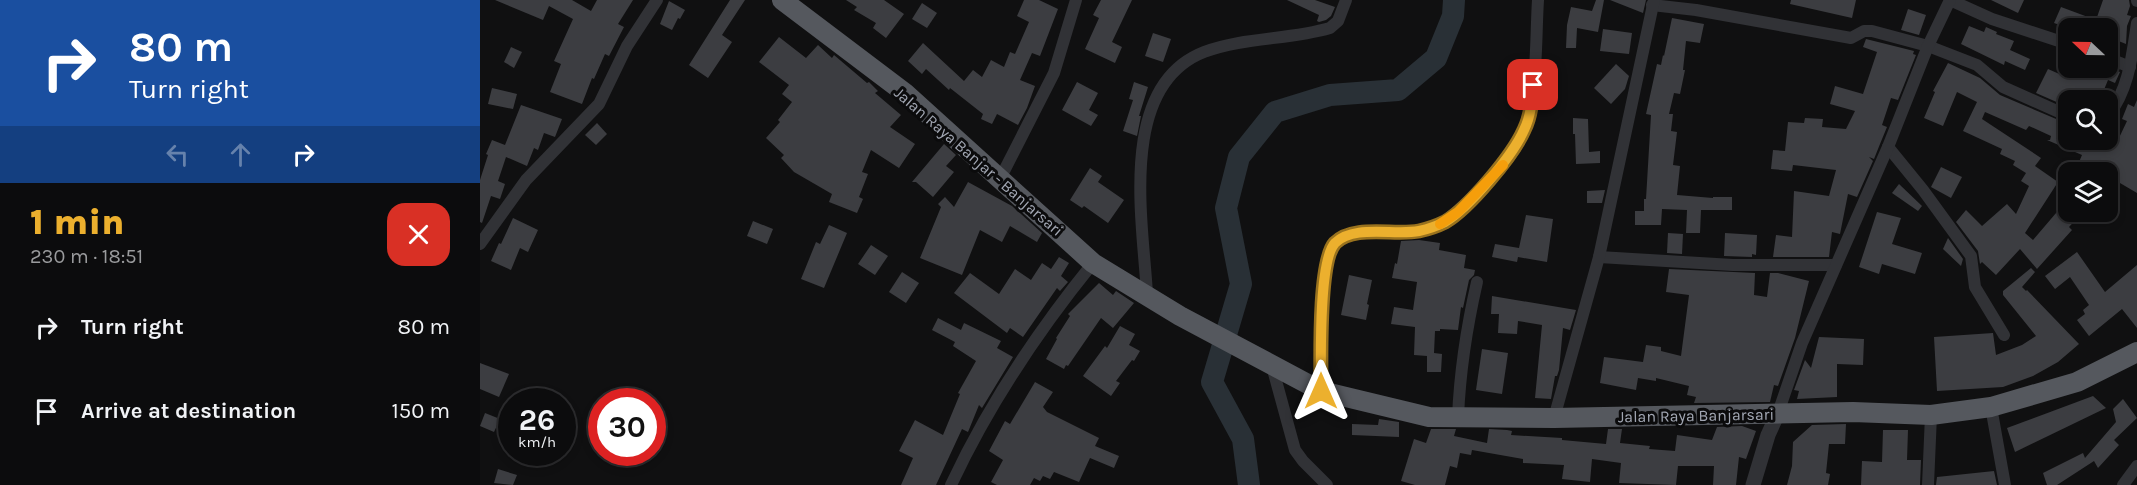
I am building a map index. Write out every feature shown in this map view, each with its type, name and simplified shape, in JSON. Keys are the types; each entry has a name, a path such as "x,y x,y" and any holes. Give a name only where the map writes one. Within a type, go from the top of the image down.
{"highway":[{"name":"Jalan Raya Banjar - Banjarsari","path":"782,0 905,93 1094,263 1180,316 1264,361"},
{"name":"Jalan Raya Banjarsari","path":"1264,361 1321,391 1429,417 1554,418 1778,413 1931,415 1991,407 2078,382 2137,352"}],"street":[{"path":"480,244 526,180 599,104 627,46 657,0"},
{"path":"1000,177 1054,73 1076,0"},
{"path":"1147,294 1140,175 1141,153 1151,106 1161,87 1179,68 1202,53 1228,46 1330,28 1338,21 1346,0"},
{"path":"1321,391 1321,318 1329,254 1335,243 1347,236 1360,233 1416,232 1446,221 1458,212 1505,163 1525,128 1531,107 1538,0"},
{"path":"1754,485 1768,435 1802,343 1888,147 1928,46 1950,0 1992,19 2058,41"},
{"path":"1554,418 1599,257 1653,2 1851,38 1864,31 1872,31 1928,46 1982,67 2004,87 2058,111"},
{"path":"2118,103 2130,67 2137,23"},
{"path":"2118,62 2130,67"},
{"path":"1888,147 1971,256 1975,287 2004,335"},
{"path":"1599,257 1733,265 1836,265"},
{"path":"951,485 981,426 1016,366 1043,327 1094,263"},
{"path":"1458,417 1460,369 1477,282"},
{"path":"1264,361 1295,450 1328,485"},
{"path":"1991,407 2005,485"},
{"path":"1928,485 1931,415"},
{"path":"2123,485 2137,466"}],"building":[{"path":"495,0 572,0 591,11 597,0 633,0 618,24 624,27 609,56 605,54 582,104 550,92 561,64 554,61 573,19 549,6 543,20"},
{"path":"730,0 745,0 722,35 732,42 708,78 689,65"},
{"path":"846,0 884,0 904,14 886,38 873,28 876,23 854,10 857,7"},
{"path":"1024,0 1039,0 1058,9 1040,56 1032,53 1020,80 1035,86 1018,125 997,114 992,124 981,119 983,114 950,88 949,90 926,69 922,74 908,61 923,43 964,81 973,70 982,77 991,60 1004,67 1010,52 1015,54 1029,22 1017,16"},
{"path":"1101,0 1132,0 1112,42 1122,47 1115,63 1085,49 1099,18 1093,15"},
{"path":"1287,0 1315,0 1335,7 1331,16 1319,22 1317,21 1319,15"},
{"path":"1596,0 1604,0 1598,32 1577,28 1576,48 1566,48 1571,7 1592,11"},
{"path":"1610,0 1646,0 1643,13"},
{"path":"1791,0 1856,0 1852,18 1790,4"},
{"path":"1991,0 2024,0 2018,13"},
{"path":"2103,0 2129,0 2127,15 2131,16 2127,26 2126,44 2118,41 2118,18 2097,18"},
{"path":"669,1 685,10 672,30 660,24"},
{"path":"922,3 937,13 927,28 912,19"},
{"path":"2061,7 2091,18 2058,18 2058,24 2054,23"},
{"path":"1908,9 1926,15 1919,35 1901,30"},
{"path":"1672,18 1704,24 1700,43 1686,41 1683,70 1685,70 1680,94 1674,93 1669,114 1673,114 1671,131 1677,132 1673,165 1680,166 1677,195 1732,197 1732,210 1701,210 1700,233 1686,233 1687,210 1662,209 1661,225 1635,225 1635,211 1644,211 1644,199 1646,199 1651,115 1646,114 1657,64 1661,65 1664,56"},
{"path":"1969,26 1984,32 1986,27 2014,41 2010,50 2030,59 2025,70 2005,61 2004,65 1961,44"},
{"path":"1603,29 1632,33 1629,54 1600,51"},
{"path":"1153,33 1171,39 1163,62 1145,56"},
{"path":"779,37 806,58 818,45 832,58 834,55 867,83 869,82 878,91 875,93 901,115 890,127 915,144 899,168 871,150 862,172 868,174 859,197 863,199 857,213 829,202 832,194 794,172 781,158 784,155 766,138 780,122 778,120 792,102 782,94 789,85 759,62"},
{"path":"1866,39 1914,51 1913,54 1916,55 1898,100 1891,98 1882,125 1887,127 1874,159 1869,157 1873,161 1857,197 1848,194 1840,234 1832,232 1829,257 1773,257 1776,235 1792,237 1794,191 1829,196 1836,170 1793,165 1792,171 1771,169 1773,150 1785,151 1788,122 1804,123 1805,118 1823,119 1822,127 1846,129 1855,111 1830,104 1835,86 1863,94 1877,52 1863,47"},
{"path":"511,47 522,52 514,68 504,62"},
{"path":"1948,63 1980,78 2000,95 2058,120 2058,145 2047,140 2050,140 2051,136 2029,126 2026,130 1985,112 1982,119 2041,158 2035,166 2058,182 2025,233 2033,240 2058,211 2058,222 2074,222 2069,227 2072,230 2037,269 2020,249 1996,275 1982,262 1980,264 1978,251 1956,222 1966,210 1982,226 2007,204 2016,214 2029,186 2021,181 2026,173 2013,165 2015,161 2000,154 2002,149 1963,131 1977,102 1957,92 1943,126 1924,118 1935,92 1933,91"},
{"path":"1616,64 1629,76 1625,89 1611,104 1594,88"},
{"path":"2048,69 2058,73 2058,78 2073,80 2074,78 2117,78 2115,83 2108,80 2104,90 2058,90 2058,103 2036,93"},
{"path":"1077,82 1098,93 1089,110 1098,115 1091,126 1062,110"},
{"path":"1134,82 1148,87 1139,116 1141,116 1137,136 1123,131 1133,100 1129,99"},
{"path":"492,88 517,94 513,109 488,104"},
{"path":"2137,100 2137,193 2118,182 2118,162 2079,162 2082,155 2070,150 2118,150 2118,140 2127,121 2122,119 2128,104 2134,107"},
{"path":"521,105 562,119 555,137 544,133 538,150 534,148 527,166 506,157 498,181 505,184 500,199 491,196 482,223 480,222 480,180 488,155 486,154 492,140 505,145"},
{"path":"1573,118 1588,119 1589,152 1600,151 1600,163 1576,164"},
{"path":"597,123 607,134 596,145 585,135"},
{"path":"944,144 956,155 946,166 954,172 933,197 916,182 912,182"},
{"path":"1941,167 1962,177 1951,198 1931,187"},
{"path":"1090,168 1102,176 1098,182 1124,200 1108,223 1084,206 1082,208 1070,200"},
{"path":"968,182 1012,206 1042,233 1037,242 1010,226 1002,242 980,230 962,275 920,258 941,207 938,204 945,197 954,207"},
{"path":"1899,184 1922,206 1918,211 1892,193"},
{"path":"1605,190 1602,203 1587,203 1587,191"},
{"path":"1877,212 1901,218 1892,244 1922,253 1915,274 1882,264 1879,274 1859,267"},
{"path":"1526,215 1553,219 1547,262 1518,257 1517,262 1492,257 1495,244 1519,248"},
{"path":"513,218 538,230 528,252 520,248 511,270 491,261"},
{"path":"753,221 773,229 767,244 747,236"},
{"path":"829,225 847,233 824,288 801,279 816,242 820,244"},
{"path":"1668,233 1683,234 1682,254 1667,253"},
{"path":"1725,233 1757,235 1756,255 1752,254 1752,257 1724,256"},
{"path":"1948,238 1963,259 1961,266 1943,249"},
{"path":"1419,240 1440,243 1439,250 1466,255 1464,268 1475,270 1469,280 1463,308 1461,307 1458,330 1435,331 1434,353 1442,354 1441,372 1427,372 1427,356 1414,355 1415,327 1391,324 1394,307 1413,310 1417,282 1392,278 1401,241"},
{"path":"871,245 888,256 875,275 858,264"},
{"path":"2077,252 2105,292 2137,265 2137,328 2122,309 2089,336 2077,320 2085,314 2083,310 2089,305 2070,277 2055,289 2045,276"},
{"path":"1059,257 1069,263 1061,276 1068,282 1060,291 1057,288 1023,337 1010,328 1007,333 954,293 970,273 999,294 1015,269 1031,280 1042,263 1051,269"},
{"path":"2031,268 2035,272 2022,287 2079,344 2058,362 2033,376 2003,387 1937,391 1934,337 1993,333 1996,355 2022,345 2036,336 2003,295 2003,291"},
{"path":"1669,269 1755,273 1754,295 1767,297 1770,273 1809,281 1795,338 1778,386 1774,385 1770,402 1694,403 1696,397 1687,395 1689,386 1656,378 1656,381 1638,378 1636,390 1600,383 1604,357 1643,362 1646,345 1661,347 1661,351 1681,356 1689,295 1666,292"},
{"path":"902,272 919,283 906,303 889,292"},
{"path":"1349,275 1372,280 1366,320 1341,315"},
{"path":"1099,283 1113,295 1116,291 1134,303 1113,328 1101,318 1064,369 1046,359 1070,316 1068,314"},
{"path":"1492,296 1576,310 1570,330 1563,328 1559,370 1555,376 1551,399 1535,398 1542,325 1518,321 1517,334 1498,333 1499,314 1491,314"},
{"path":"938,318 961,330 964,323 1001,341 997,348 1013,357 982,408 979,405 968,432 962,429 936,485 901,485 913,458 899,451 915,420 943,435 960,394 958,393 976,361 953,346 955,342 932,330"},
{"path":"1120,326 1135,334 1129,345 1140,351 1116,381 1120,383 1111,396 1083,376 1105,346 1107,348"},
{"path":"1819,337 1864,339 1863,365 1837,364 1837,397 1797,399 1799,391 1794,390 1805,360 1811,368"},
{"path":"1482,349 1508,353 1502,394 1476,390"},
{"path":"480,363 509,374 503,388 498,388 498,397 480,389"},
{"path":"1035,382 1053,392 1043,407 1047,412 1099,438 1095,446 1119,456 1114,468 1090,458 1079,482 1054,472 1050,479 1043,476 1040,481 1034,478 1030,485 997,485 991,482 1003,460 989,451 1005,421 1010,424"},
{"path":"2093,396 2106,408 2015,452 2007,428"},
{"path":"2123,399 2137,418 2114,440 2119,445 2098,468 2094,461 2057,485 2047,485 2043,473 2083,453 2085,458 2116,422 2113,409"},
{"path":"485,413 498,418 494,432 480,426"},
{"path":"1379,419 1399,422 1399,437 1352,435 1352,424 1378,425"},
{"path":"1846,424 1845,444 1829,444 1826,473 1830,474 1828,485 1787,485 1792,466 1793,442 1812,425"},
{"path":"1742,426 1756,431 1746,459 1739,457 1736,485 1713,485 1714,466 1678,466 1676,485 1619,483 1621,463 1592,459 1590,482 1562,479 1564,465 1523,463 1523,459 1472,450 1471,455 1460,453 1457,468 1450,466 1445,485 1415,485 1401,481 1414,439 1426,443 1431,429 1456,429 1454,436 1487,443 1489,429 1512,431 1511,435 1562,438 1562,440 1606,444 1608,429 1622,429 1620,443 1675,451 1677,435 1712,440 1717,427"},
{"path":"1883,430 1908,430 1907,460 1921,460 1920,485 1861,485 1862,461 1882,462"},
{"path":"498,469 517,475 513,485 494,483"},
{"path":"1994,471 1997,485 1936,485 1937,477"}],"waterway":[{"path":"1249,485 1243,439 1212,382 1241,284 1226,208 1239,157 1275,112 1330,95 1398,90 1436,58 1453,16 1454,0"}],"slow traffic":[{"path":"1440,224 1458,212 1503,165"}],"route":[{"path":"1321,391 1321,318 1329,254 1335,243 1347,236 1360,233 1416,232 1446,221 1458,212 1505,163 1516,147 1531,107 1533,85"}]}
